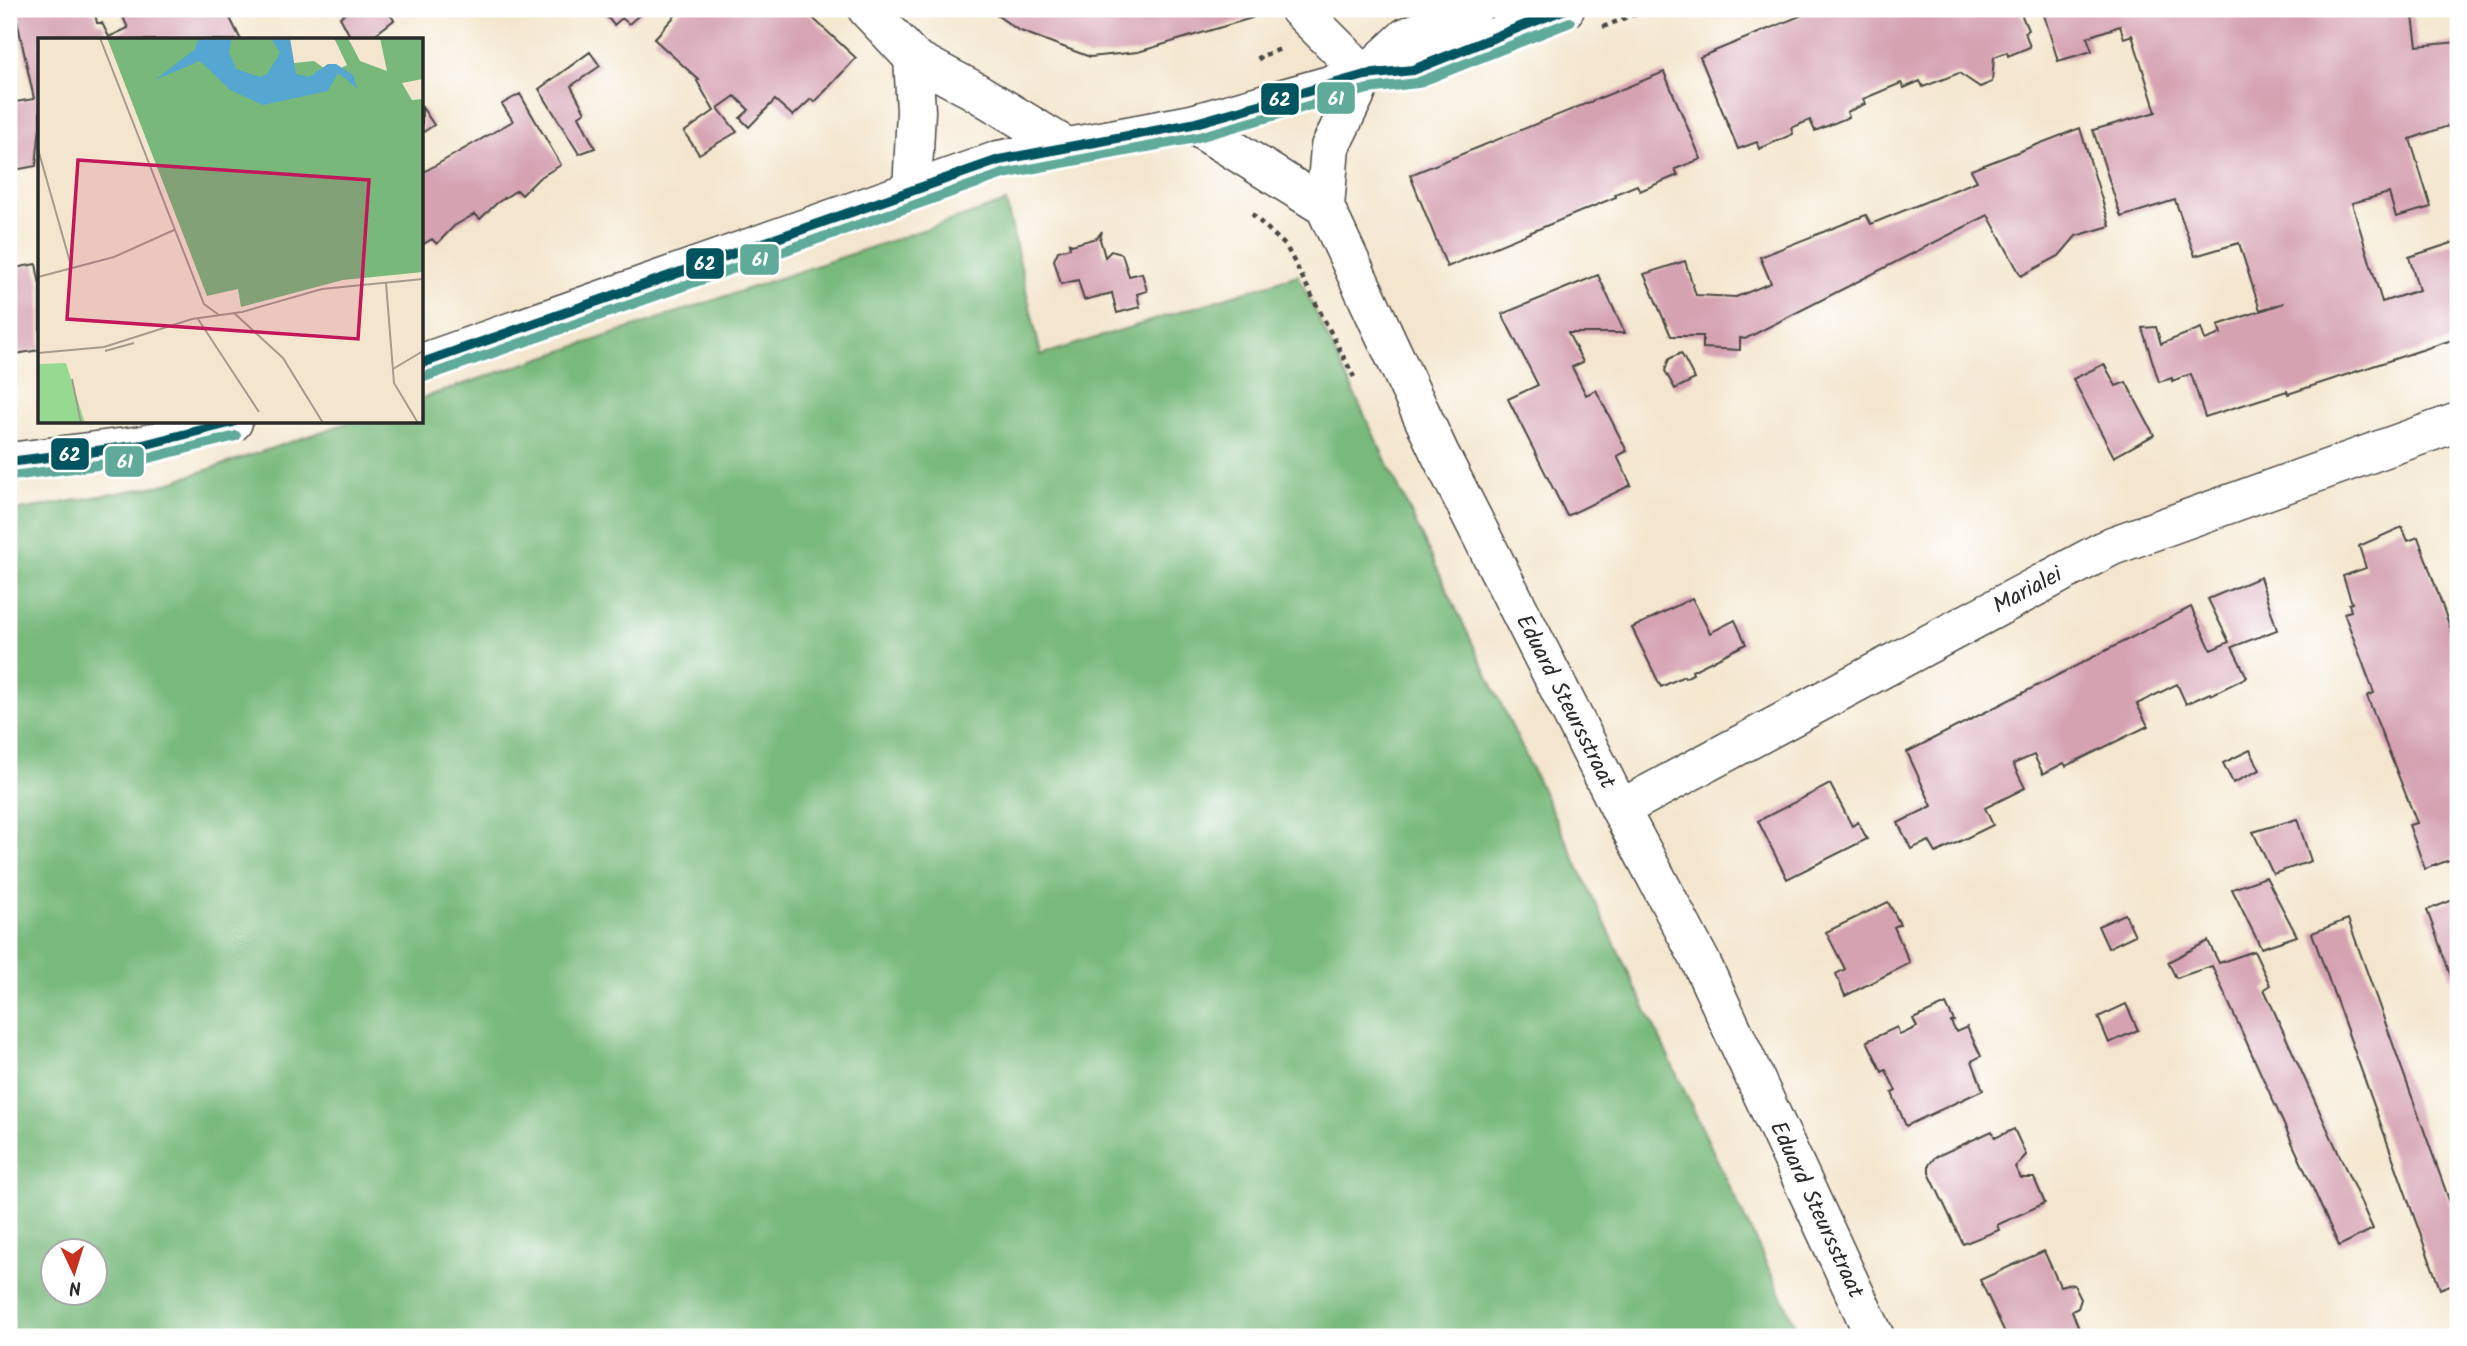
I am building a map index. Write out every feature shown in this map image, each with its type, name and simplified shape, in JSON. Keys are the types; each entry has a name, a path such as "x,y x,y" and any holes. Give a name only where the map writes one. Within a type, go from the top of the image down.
{"street":[{"path":"867,9 913,58 973,90 1065,146"},
{"path":"1299,9 1365,75"},
{"path":"1192,124 1325,207 1329,147 1365,75 1406,37 1473,9"},
{"path":"424,362 999,160 1192,124 1365,75 1413,71 1565,9"},
{"path":"912,191 916,111 913,58"},
{"name":"Eduard Steursstraat","path":"1325,207 1439,452 1620,809 1701,962 1875,1337"},
{"path":"9,462 144,445 225,424"},
{"name":"Marialei","path":"1620,809 2112,546 2456,428"}],"green space":[{"path":"1006,202 1041,355 1298,275 1801,1337 9,1337 9,512 162,485 344,424 424,424 424,397"}],"building":[{"path":"9,9 94,9 97,23 102,23 109,37 128,28 120,10 123,9 235,9 227,12 240,38 38,38 36,166 9,171 9,103 34,99 15,11 9,12"},
{"path":"352,9 386,9 394,20 371,38 351,38 340,17"},
{"path":"600,9 646,9 629,24 622,18 614,25"},
{"path":"681,9 803,9 856,58 815,102 811,99 793,116 775,100 749,127 740,118 749,110 735,96 718,108 737,132 699,154 684,132 714,111 697,81 699,80 654,39"},
{"path":"988,9 1245,9 1252,18 1138,52 1090,57 1018,30"},
{"path":"1817,9 2019,9 2028,30 2025,32 2030,47 2008,56 2007,52 1994,57 1992,82 1980,87 1959,73 1923,87 1920,81 1904,88 1901,83 1863,99 1865,104 1847,112 1849,117 1815,131 1810,120 1791,128 1793,134 1759,149 1757,142 1738,149 1700,57"},
{"path":"2066,9 2193,9 2194,14 2209,9 2412,9 2417,46 2458,42 2458,155 2448,126 2410,139 2431,207 2396,217 2389,193 2352,203 2382,302 2419,290 2409,257 2458,241 2458,338 2288,394 2287,391 2205,417 2191,374 2172,381 2172,378 2159,382 2142,328 2156,327 2161,344 2201,328 2205,340 2221,334 2218,325 2284,303 2260,310 2239,243 2195,256 2175,200 2121,217 2093,130 2156,112 2132,35 2124,38 2120,26 2087,37 2092,51 2058,61 2044,15"},
{"path":"590,52 600,66 571,86 585,112 579,116 595,148 579,154 539,89"},
{"path":"1664,72 1701,159 1675,169 1678,175 1640,191 1637,185 1615,194 1616,197 1447,267 1410,175"},
{"path":"520,94 561,165 539,178 522,195 517,190 497,203 480,219 475,214 454,226 437,244 432,239 424,244 424,172 513,121 502,104"},
{"path":"424,110 434,125 424,132"},
{"path":"2080,128 2110,226 2076,236 2059,256 2021,276 1988,215 1745,339 1740,338 1740,350 1703,348 1703,336 1671,336 1644,274 1685,261 1696,295 1736,297 1771,283 1760,257 1866,215 1871,224 1977,181 1971,170"},
{"path":"1102,231 1100,239 1105,257 1111,251 1122,254 1129,276 1142,273 1147,291 1137,294 1140,307 1117,313 1112,293 1084,300 1078,280 1061,284 1054,260 1058,251 1070,248 1069,243 1072,245 1097,238"},
{"path":"36,264 38,350 9,355 9,269"},
{"path":"1598,275 1625,333 1568,333 1583,362 1572,367 1586,395 1596,390 1627,451 1617,456 1631,485 1567,516 1508,399 1538,385 1502,314"},
{"path":"1681,353 1695,379 1675,389 1665,371 1669,359"},
{"path":"2104,364 2116,386 2126,382 2154,435 2114,457 2073,379"},
{"path":"2402,527 2408,541 2418,537 2458,650 2458,857 2425,869 2409,825 2417,823 2367,696 2374,693 2344,613 2351,611 2349,604 2352,603 2343,576 2366,568 2359,546"},
{"path":"2260,577 2277,630 2232,647 2247,677 2186,704 2177,684 2137,704 2148,726 2066,766 2064,763 2043,774 2034,755 2013,764 2025,788 1985,808 1993,825 1936,853 1929,841 1911,849 1898,823 1932,806 1907,752 2191,607 2211,650 2229,642 2208,599"},
{"path":"1692,598 1710,633 1735,620 1746,644 1692,671 1693,674 1661,687 1632,628"},
{"path":"2250,750 2260,770 2233,783 2223,763"},
{"path":"1830,784 1852,826 1858,822 1867,839 1787,879 1758,821"},
{"path":"2297,819 2311,861 2273,874 2253,832"},
{"path":"2266,877 2297,936 2261,948 2232,889"},
{"path":"2458,898 2458,996 2427,910"},
{"path":"1888,902 1900,924 1894,927 1910,963 1845,996 1836,974 1845,969 1826,932"},
{"path":"2125,914 2135,935 2108,948 2098,926"},
{"path":"2348,919 2458,1225 2458,1282 2440,1289 2312,933"},
{"path":"2208,941 2219,963 2254,951 2270,985 2264,989 2373,1229 2339,1246 2212,966 2176,978 2168,962"},
{"path":"1946,1004 1956,1032 1967,1027 1981,1056 1972,1061 1983,1090 1906,1126 1892,1093 1896,1091 1886,1070 1882,1072 1867,1041 1897,1027 1900,1035 1917,1027 1913,1019"},
{"path":"2126,1004 2138,1030 2109,1043 2098,1017"},
{"path":"2014,1129 2026,1155 2015,1167 2021,1178 2034,1178 2045,1203 1997,1225 1999,1230 1963,1244 1929,1173 1929,1165 1935,1157 1992,1131 1995,1138"},
{"path":"2044,1251 2060,1286 2074,1285 2081,1299 2078,1308 2072,1311 2081,1334 2075,1337 2007,1337 1980,1280"}],"transit line":[{"name":"62","path":"424,362 999,160 1192,124 1365,75 1413,70 1565,9"},
{"name":"61","path":"427,376 1003,174 1195,138 1368,89 1417,83 1570,22"},
{"name":"62","path":"9,462 143,445 225,424"},
{"name":"61","path":"11,476 145,459 236,436"}]}
